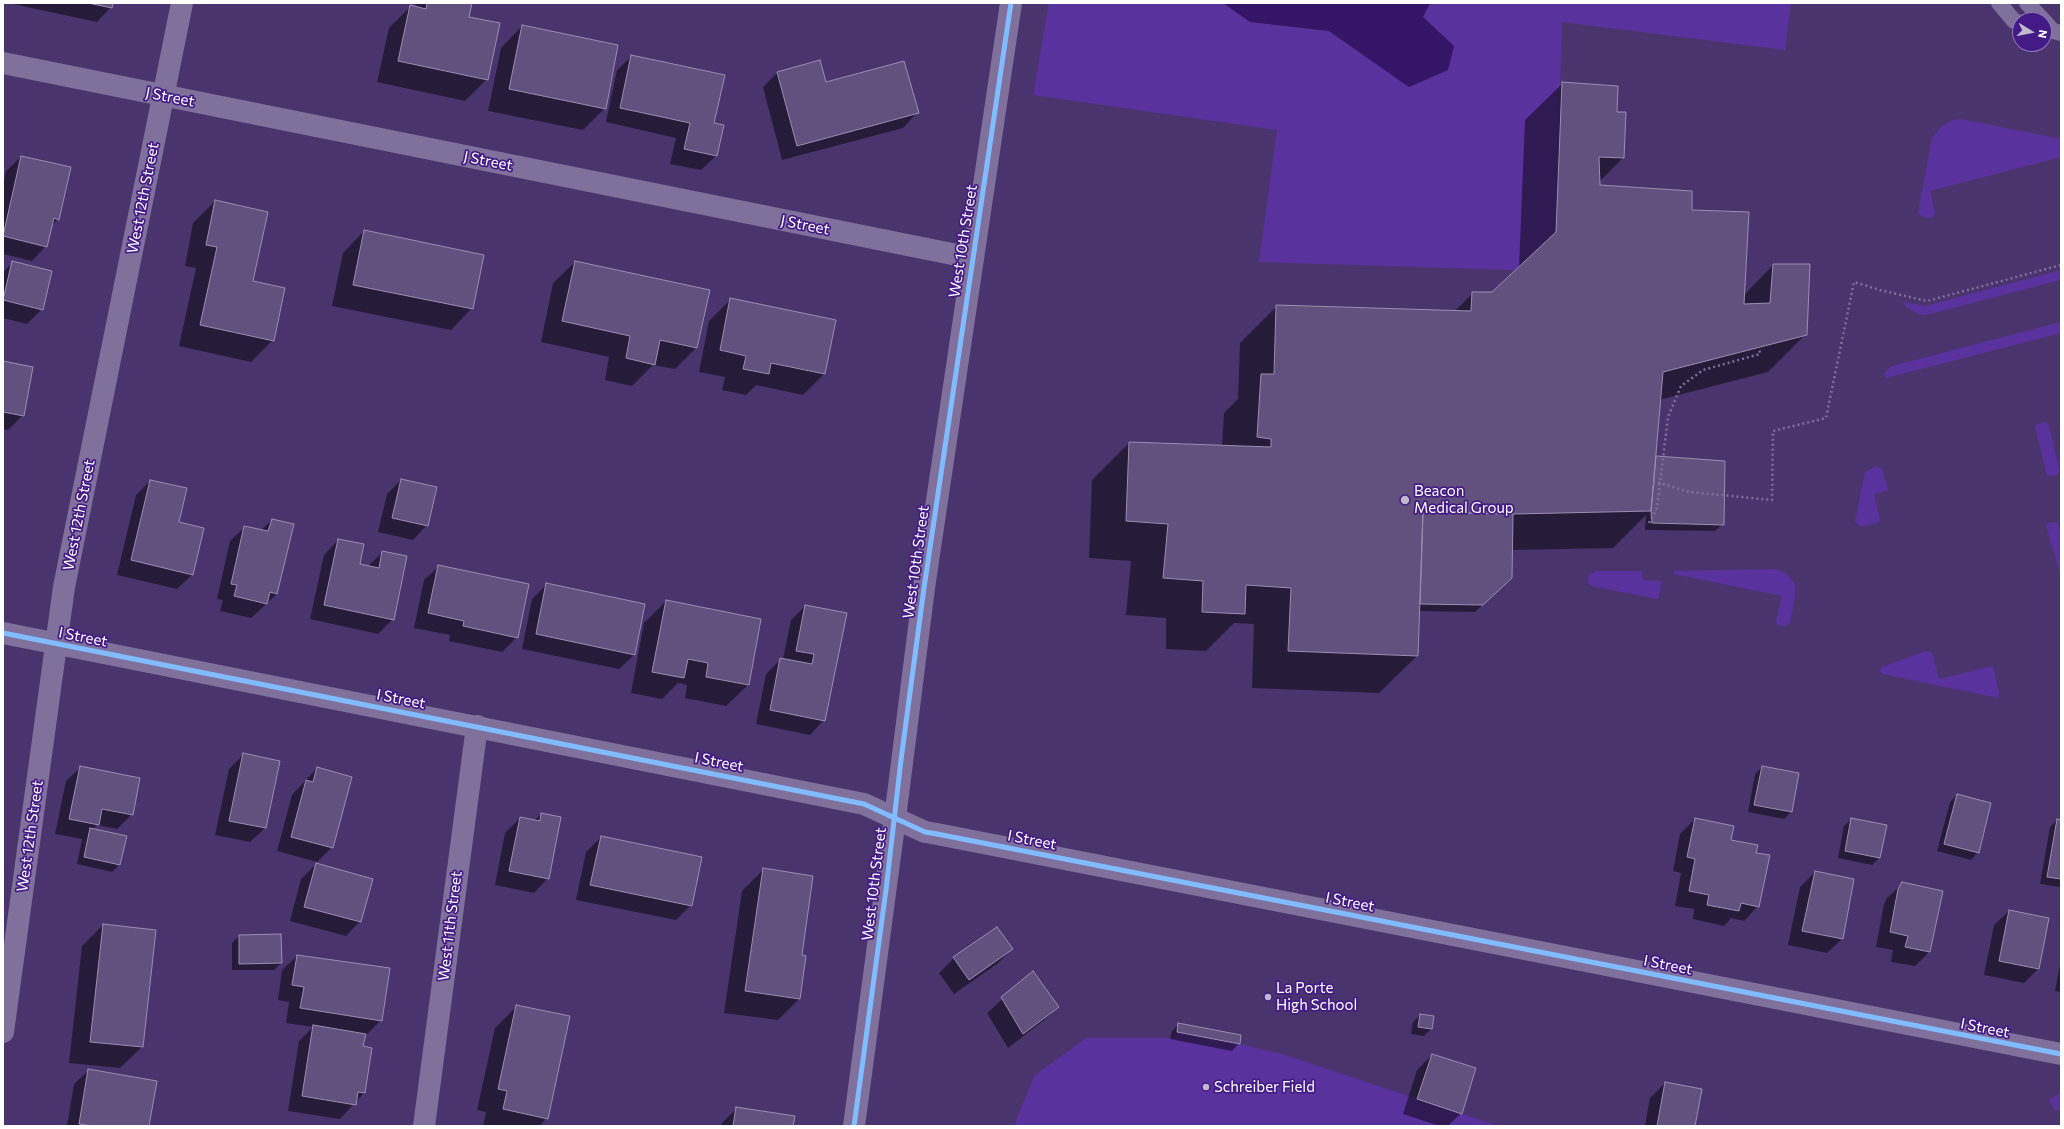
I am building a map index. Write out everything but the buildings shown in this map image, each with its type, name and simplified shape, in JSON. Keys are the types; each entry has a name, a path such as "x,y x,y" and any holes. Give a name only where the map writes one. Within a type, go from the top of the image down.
{"street":[{"name":"West 12th Street","path":"3,1032 64,588 182,3"},
{"name":"West 10th Street","path":"854,1126 923,596 1011,3"},
{"name":"J Street","path":"3,63 972,258"},
{"name":"I Street","path":"3,633 864,804 925,832 2061,1054"},
{"name":"West 11th Street","path":"424,1126 477,726"}],"lane":[{"path":"1999,3 2012,19"},
{"path":"2027,3 2035,12"}],"path":[{"path":"1653,483 1660,483 1689,492 1772,500 1774,431 1826,418 1854,282 1927,301 2061,265"},
{"path":"1650,523 1657,508 1668,417 1681,386 1703,370 1760,354 1759,348"}],"shaded area":[{"path":"1049,3 1223,3 1250,22 1329,31 1409,87 1423,17 1430,3 1791,3 1785,50 1562,22 1556,232 1514,270 1259,262 1277,130 1033,95"},
{"path":"1223,3 1430,3 1423,17 1454,46 1448,70 1409,87 1329,31 1250,22"},
{"path":"1961,119 2061,139 2061,157 1930,191 1935,213 1932,218 1926,218 1918,212 1932,138 1942,126 1953,120"},
{"path":"2061,270 2061,280 1930,314 1923,315 1917,313 1906,307 1903,302 1925,306"},
{"path":"2061,322 2061,333 1886,378 1884,374 1892,366"},
{"path":"2045,422 2048,424 2060,471 2057,475 2047,475 2035,427 2037,424"},
{"path":"1876,466 1882,469 1888,490 1874,494 1880,520 1877,523 1861,527 1855,521 1865,472"},
{"path":"2048,523 2058,523 2061,534 2061,576 2046,526"},
{"path":"1777,569 1787,574 1795,584 1795,596 1790,623 1786,626 1777,625 1776,620 1782,596 1674,574 1674,571"},
{"path":"1595,571 1642,571 1643,580 1662,581 1658,599 1591,586 1588,582 1588,576"},
{"path":"1926,651 1932,653 1939,679 1993,666 1999,693 1998,698 1883,674 1879,671 1882,667"},
{"name":"Schreiber Field","path":"1177,1032 1282,1054 1499,1126 1014,1126 1034,1076 1086,1038 1173,1038"},
{"path":"2060,1093 2061,1111 2055,1110 2049,1100"}],"cycle path":[{"path":"854,1126 886,890 901,760 924,588 1011,3"},
{"path":"3,633 864,804 925,832 2061,1054"}],"place":[{"name":"Beacon Medical Group","path":"1405,500"},
{"name":"La Porte High School","path":"1268,997"},
{"name":"Schreiber Field","path":"1206,1087"}]}
